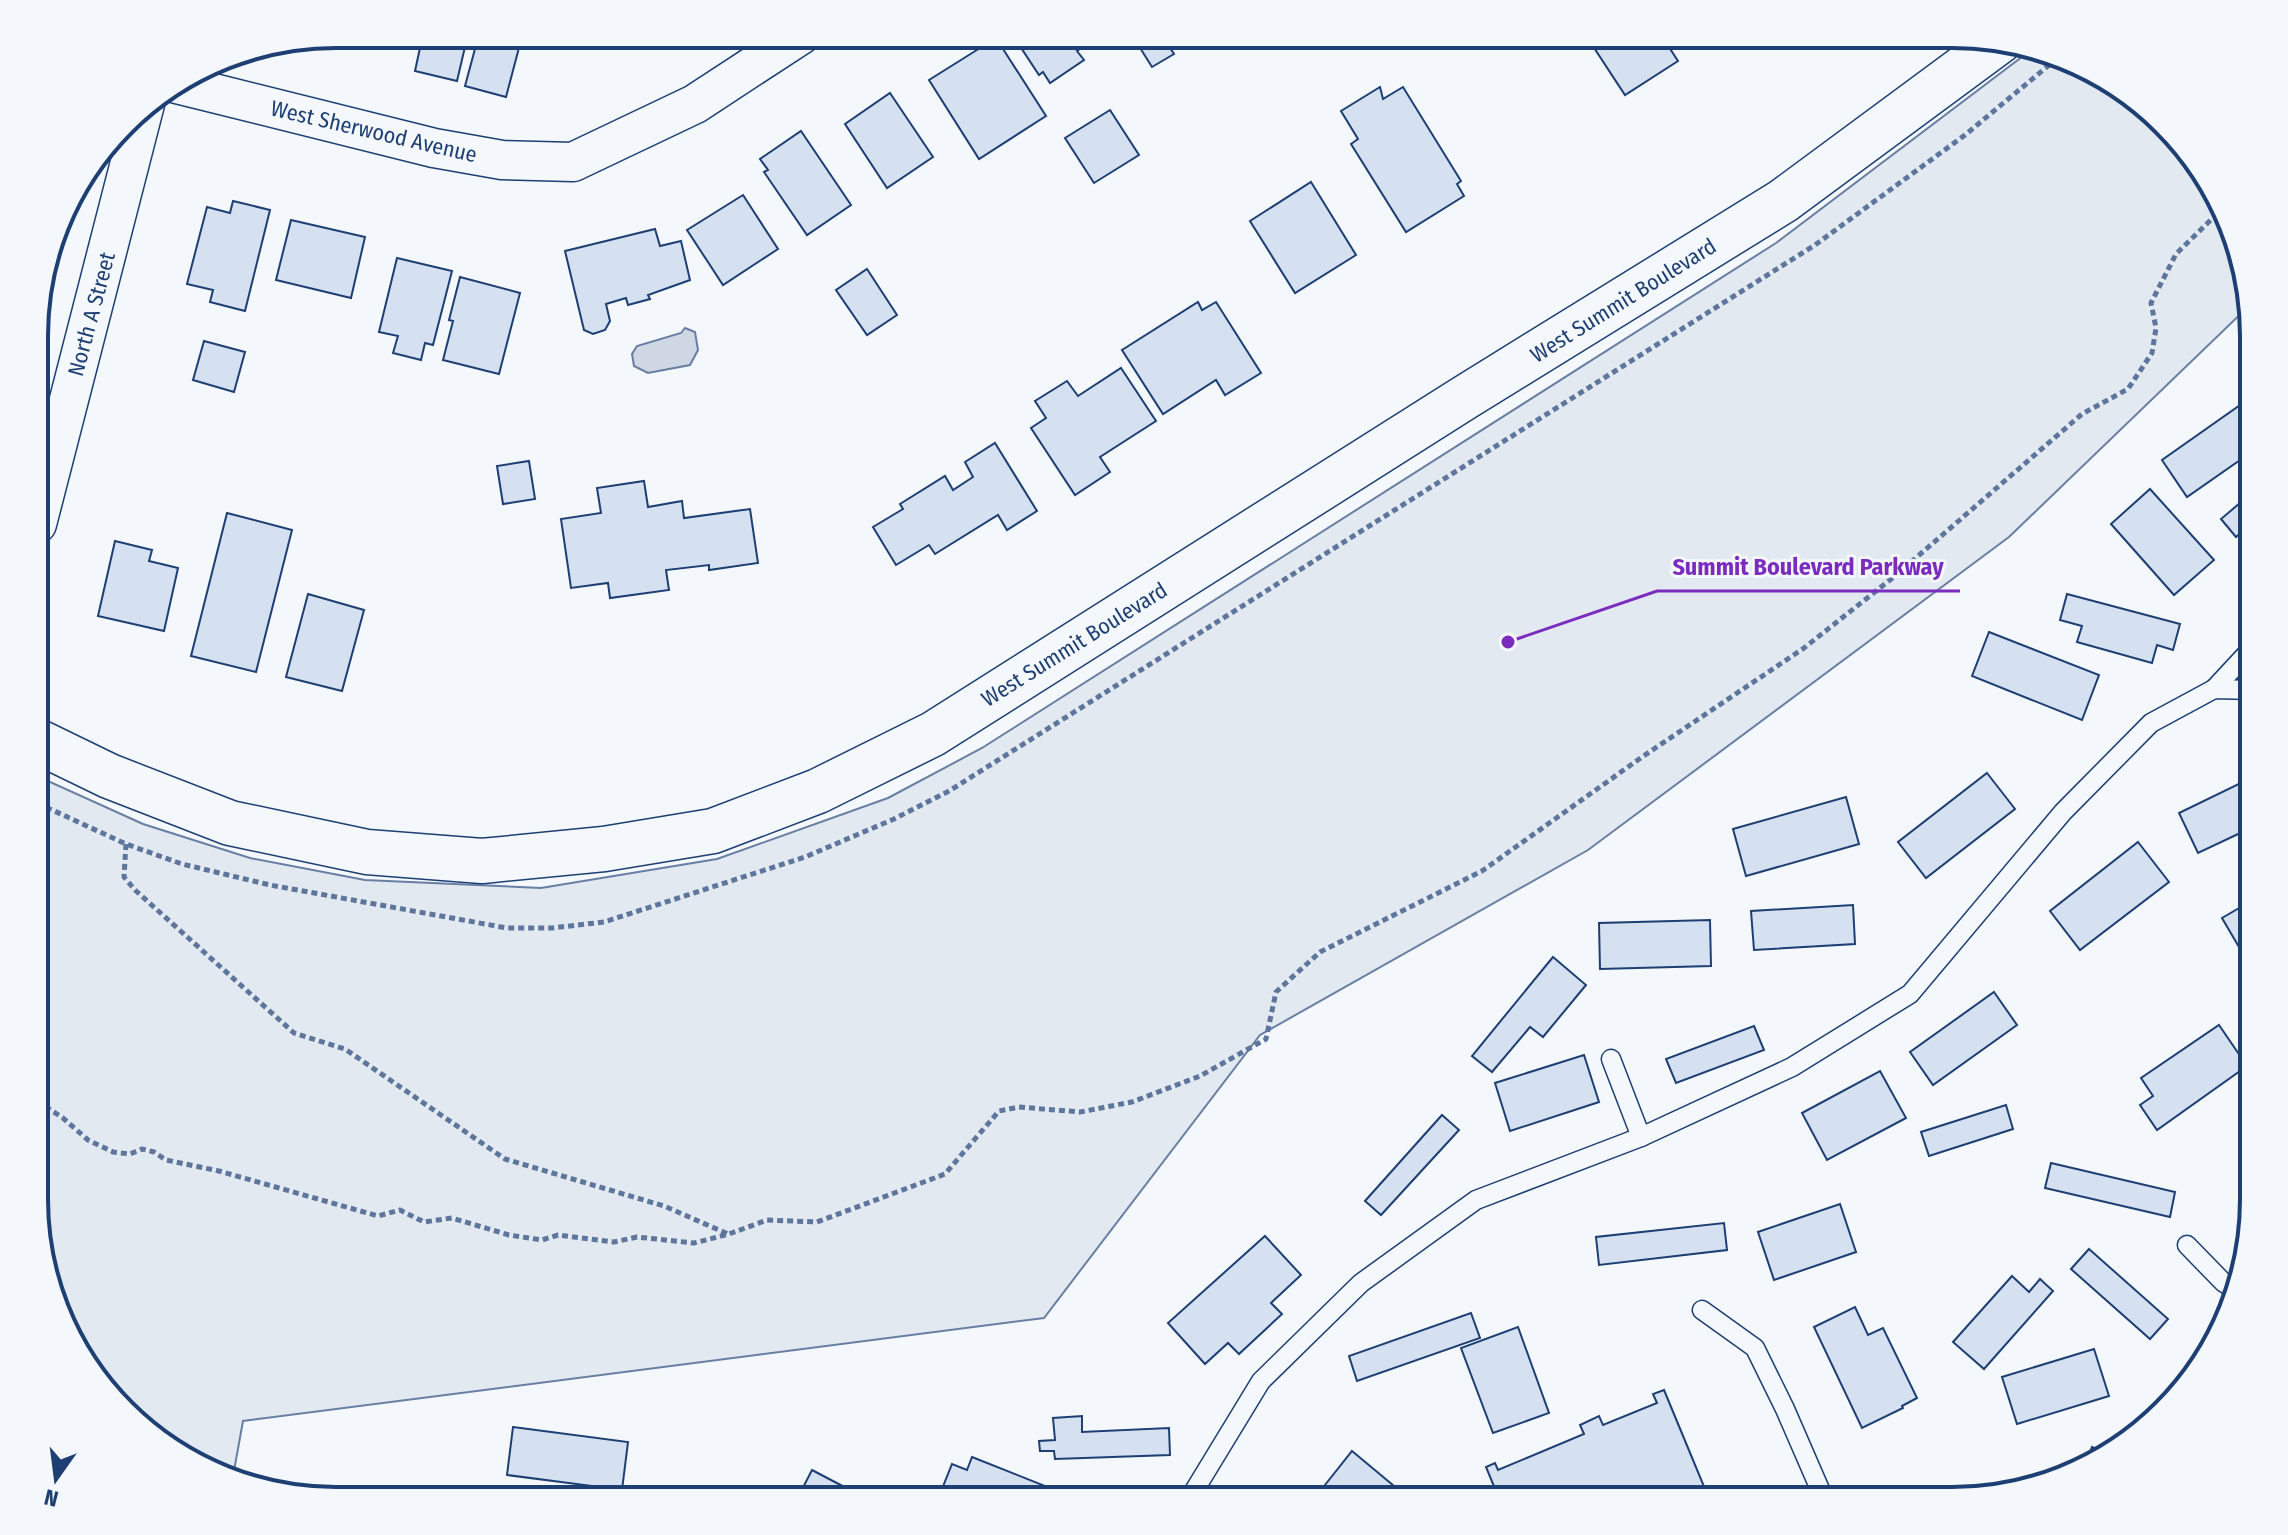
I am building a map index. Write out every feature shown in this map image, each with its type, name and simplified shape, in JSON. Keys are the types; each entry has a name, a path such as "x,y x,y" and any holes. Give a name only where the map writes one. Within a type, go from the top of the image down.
{"street":[{"name":"West Sherwood Avenue","path":"191,88 434,148 502,160 573,162 695,104 781,48"},
{"name":"West Summit Boulevard","path":"48,746 109,776 230,823 367,852 482,861 604,849 713,831 818,791 933,734 1783,201 1988,50"},
{"name":"North A Street","path":"48,481 140,125"}],"lane":[{"path":"1199,1487 1261,1381 1361,1283 1476,1200 1641,1137 1792,1067 1910,994 2063,812 2151,723 2214,689 2240,661"},
{"path":"2214,689 2240,690"},
{"path":"1611,1059 1641,1137"},
{"path":"2187,1245 2227,1285"},
{"path":"1702,1310 1755,1348 1819,1487"}],"path":[{"path":"48,1108 88,1140 113,1152 130,1154 142,1149 166,1160 219,1171 378,1216 400,1210 424,1222 452,1218 509,1235 542,1240 558,1235 614,1242 637,1237 694,1243 767,1220 817,1222 945,1174 999,1111 1019,1107 1080,1112 1132,1102 1200,1076 1266,1039 1276,992 1320,952 1482,871 1642,757 1804,648 1895,576 2071,423 2128,389 2152,353 2156,328 2151,303 2176,254 2214,217"},
{"path":"126,844 124,877 135,890 294,1033 345,1049 505,1159 664,1206 729,1234"}],"shaded area":[{"path":"2022,57 2045,63 2096,87 2142,119 2169,146 2201,192 2218,226 2230,261 2239,316 2009,537 1588,850 1260,1035 1044,1318 243,1421 234,1468 192,1448 161,1428 132,1403 107,1374 70,1309 50,1237 48,781 143,824 250,858 365,880 541,888 717,859 888,798 982,748 1776,243"},
{"path":"685,328 695,332 698,350 690,365 648,373 634,366 632,354 637,346 681,333"}],"building":[{"path":"420,48 465,48 457,81 415,71"},
{"path":"475,48 519,48 506,97 465,86"},
{"path":"980,48 1002,48 1046,116 979,159 929,80"},
{"path":"1021,48 1081,48 1077,51 1084,60 1050,83 1043,72 1039,75"},
{"path":"1140,48 1170,48 1174,54 1152,67"},
{"path":"1594,48 1670,48 1678,61 1625,95"},
{"path":"1380,87 1383,99 1403,87 1461,181 1457,184 1464,196 1406,232 1351,144 1358,139 1341,111"},
{"path":"890,93 933,157 887,188 845,124"},
{"path":"1110,110 1139,155 1094,183 1065,138"},
{"path":"801,131 851,205 807,235 764,172 768,170 760,159"},
{"path":"1311,182 1356,255 1295,293 1250,221"},
{"path":"743,195 778,249 723,285 687,230"},
{"path":"233,201 270,210 245,311 210,302 213,290 187,284 207,207 230,213"},
{"path":"291,220 365,237 351,298 276,280"},
{"path":"655,229 660,246 681,241 690,280 648,295 650,299 628,305 626,298 606,304 610,321 605,330 593,334 584,330 565,251"},
{"path":"397,258 452,271 433,345 425,343 421,360 393,353 398,336 379,332"},
{"path":"867,269 897,315 867,335 836,290"},
{"path":"460,277 520,293 499,374 443,360"},
{"path":"1198,302 1202,310 1216,302 1261,373 1225,395 1216,380 1163,414 1122,350"},
{"path":"204,341 245,352 234,392 193,380"},
{"path":"1121,368 1156,421 1100,457 1110,472 1075,495 1031,428 1046,418 1035,401 1067,381 1078,396"},
{"path":"2240,405 2240,460 2187,497 2162,460"},
{"path":"995,443 1037,511 1007,530 998,515 935,554 929,545 896,565 873,527 903,509 900,504 945,476 953,490 973,477 965,462"},
{"path":"529,461 535,499 503,504 497,466"},
{"path":"644,481 648,507 682,501 684,518 750,509 758,563 709,570 709,565 666,570 669,590 610,598 608,583 571,588 561,519 601,513 597,488"},
{"path":"2150,489 2214,560 2174,595 2111,524"},
{"path":"2240,503 2240,533 2236,537 2221,519"},
{"path":"227,513 292,530 256,672 191,656"},
{"path":"115,541 152,550 149,561 178,568 164,631 98,616"},
{"path":"308,594 364,610 342,691 286,677"},
{"path":"2067,594 2180,624 2173,650 2157,645 2152,663 2077,642 2082,626 2060,620"},
{"path":"1989,632 2099,675 2082,720 1972,676"},
{"path":"1987,773 2015,809 1926,878 1898,842"},
{"path":"2240,783 2240,833 2198,853 2179,813"},
{"path":"1846,797 1859,844 1746,876 1733,829"},
{"path":"2138,842 2169,882 2080,950 2050,911"},
{"path":"1853,905 1855,944 1754,950 1751,911"},
{"path":"2240,908 2240,949 2222,918"},
{"path":"1710,920 1711,966 1600,969 1599,923"},
{"path":"1553,957 1586,985 1543,1037 1530,1027 1492,1072 1472,1056"},
{"path":"1994,992 2017,1025 1933,1085 1910,1052"},
{"path":"2219,1025 2240,1056 2240,1071 2157,1130 2140,1105 2153,1096 2141,1078"},
{"path":"1754,1026 1764,1050 1676,1083 1666,1059"},
{"path":"1584,1055 1599,1102 1510,1131 1495,1083"},
{"path":"1880,1071 1906,1118 1827,1160 1802,1113"},
{"path":"2006,1105 2013,1129 1929,1156 1921,1132"},
{"path":"1442,1115 1459,1130 1381,1215 1365,1201"},
{"path":"2051,1163 2175,1192 2170,1217 2045,1188"},
{"path":"1840,1204 1856,1252 1774,1280 1758,1232"},
{"path":"1724,1223 1727,1250 1599,1265 1596,1237"},
{"path":"1265,1236 1301,1275 1271,1303 1282,1314 1239,1354 1228,1343 1205,1364 1168,1323"},
{"path":"2089,1249 2168,1319 2150,1339 2071,1269"},
{"path":"2012,1276 2029,1292 2040,1279 2053,1291 1984,1369 1953,1342"},
{"path":"1855,1307 1868,1335 1883,1328 1917,1398 1862,1428 1814,1327"},
{"path":"1471,1313 1480,1338 1357,1381 1349,1356"},
{"path":"1518,1327 1549,1413 1493,1433 1461,1348"},
{"path":"2094,1349 2109,1396 2017,1424 2002,1377"},
{"path":"1664,1390 1704,1487 1494,1487 1486,1467 1495,1463 1498,1470 1584,1434 1580,1425 1599,1416 1603,1425 1657,1403 1653,1394"},
{"path":"1082,1416 1082,1432 1169,1428 1170,1455 1055,1459 1054,1451 1040,1451 1039,1441 1055,1440 1053,1418"},
{"path":"513,1427 628,1442 622,1487 599,1487 507,1475"},
{"path":"1352,1451 1395,1487 1328,1487 1325,1485"},
{"path":"972,1457 1047,1487 943,1487 952,1464 967,1470"},
{"path":"812,1470 844,1487 803,1487"}],"place":[{"name":"Summit Boulevard Parkway","path":"1508,642"}]}
